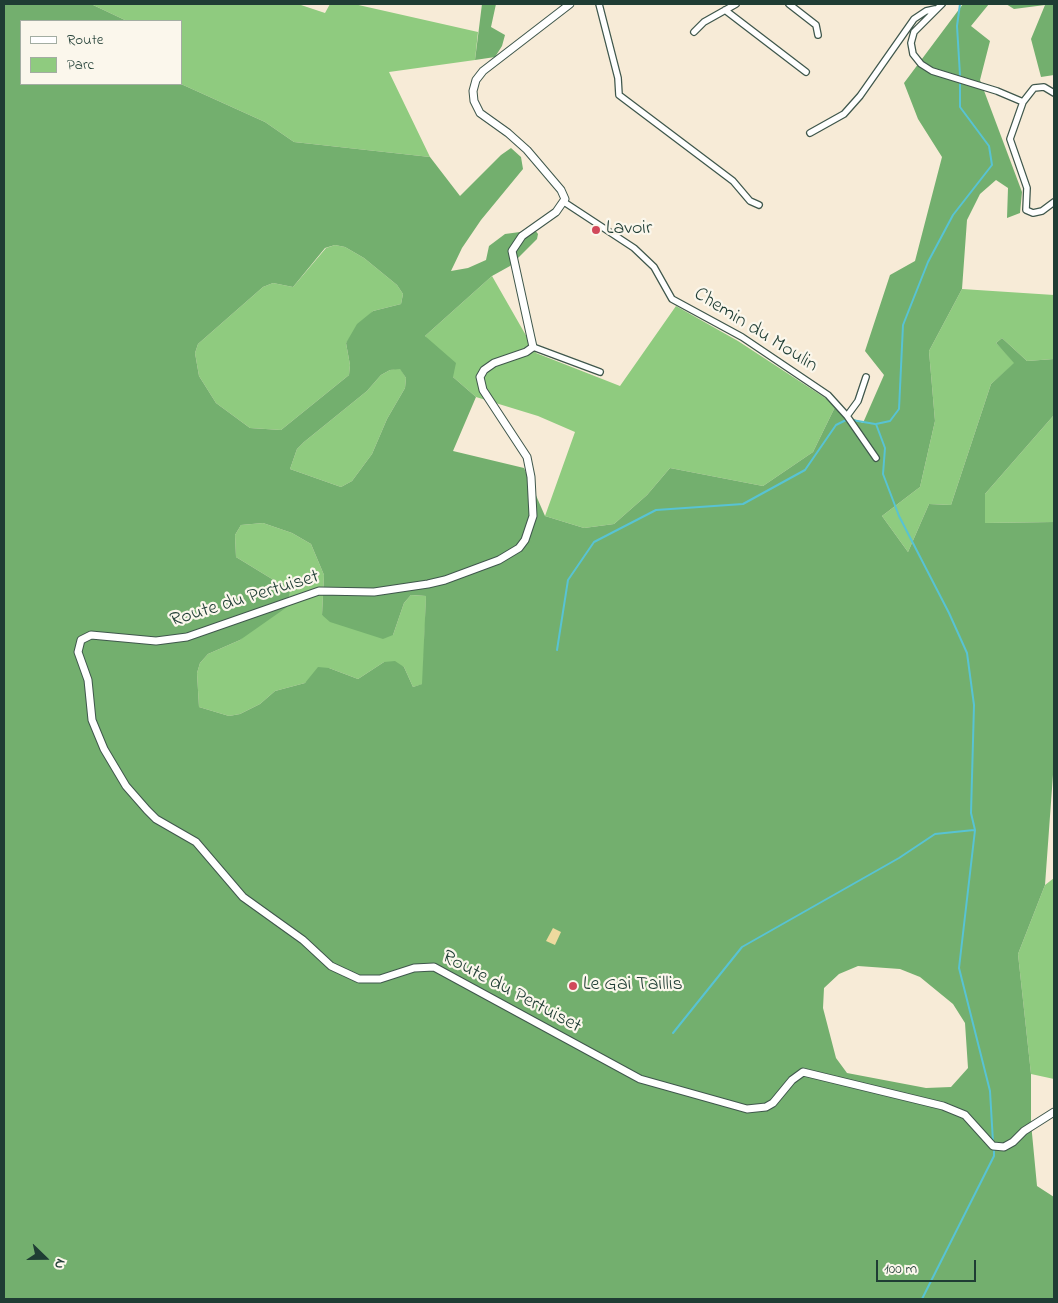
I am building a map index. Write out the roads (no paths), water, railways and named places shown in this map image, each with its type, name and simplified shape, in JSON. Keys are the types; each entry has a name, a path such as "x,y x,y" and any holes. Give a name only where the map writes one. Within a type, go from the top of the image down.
{"street":[{"path":"570,4 483,71 476,80 473,91 474,101 480,113 521,144 564,199 556,212 522,236 512,251 533,346 600,372"},
{"path":"599,4 618,78 619,95 733,181 750,201 758,206"},
{"path":"694,32 704,22 736,4"},
{"path":"789,4 816,25 818,35"},
{"path":"939,6 921,24 912,38 912,50 918,61 932,71 998,91 1024,102"},
{"path":"810,133 844,114 860,96 914,19 926,11 939,6"},
{"path":"724,10 806,72"},
{"path":"1054,93 1044,87 1034,88 1024,102 1010,138 1027,188 1026,210 1033,214 1042,211 1054,202"},
{"name":"Chemin du Moulin","path":"564,199 634,248 654,268 672,299 742,337 828,396 848,418 876,458"},
{"name":"Route du Pertuiset","path":"533,346 526,352 489,366 484,370 480,383 527,458 531,477 533,516 525,540 519,548 499,560 444,580 374,592 319,591 187,637 156,641 91,636 81,640 78,645 78,652 88,680 92,720 104,749 119,775 146,810 156,819 196,842 243,898 304,940 331,966 359,979 380,979 414,968 434,967 640,1080 747,1109 756,1109 773,1103 792,1080 803,1072 943,1106 965,1115 993,1146 1004,1147 1013,1142 1024,1132 1054,1112"},
{"path":"848,418 858,401 866,377"}],"waterway":[{"path":"960,4 957,26 960,75"},
{"path":"960,84 960,107 989,146 992,165 953,215 928,262 903,325 899,409 890,421 876,424 885,448 883,474 899,516 949,613 967,653 974,705 971,813 975,830 959,968 990,1091 993,1142"},
{"path":"557,650 568,580 594,542 656,510 743,504 805,470 836,425 848,419"},
{"path":"852,420 875,424"},
{"path":"673,1033 742,947 899,858 935,834 974,830"},
{"path":"922,1299 994,1156 994,1149"}],"place":[{"name":"Lavoir","path":"596,230"},
{"name":"Le Gai Taillis","path":"573,986"}]}
